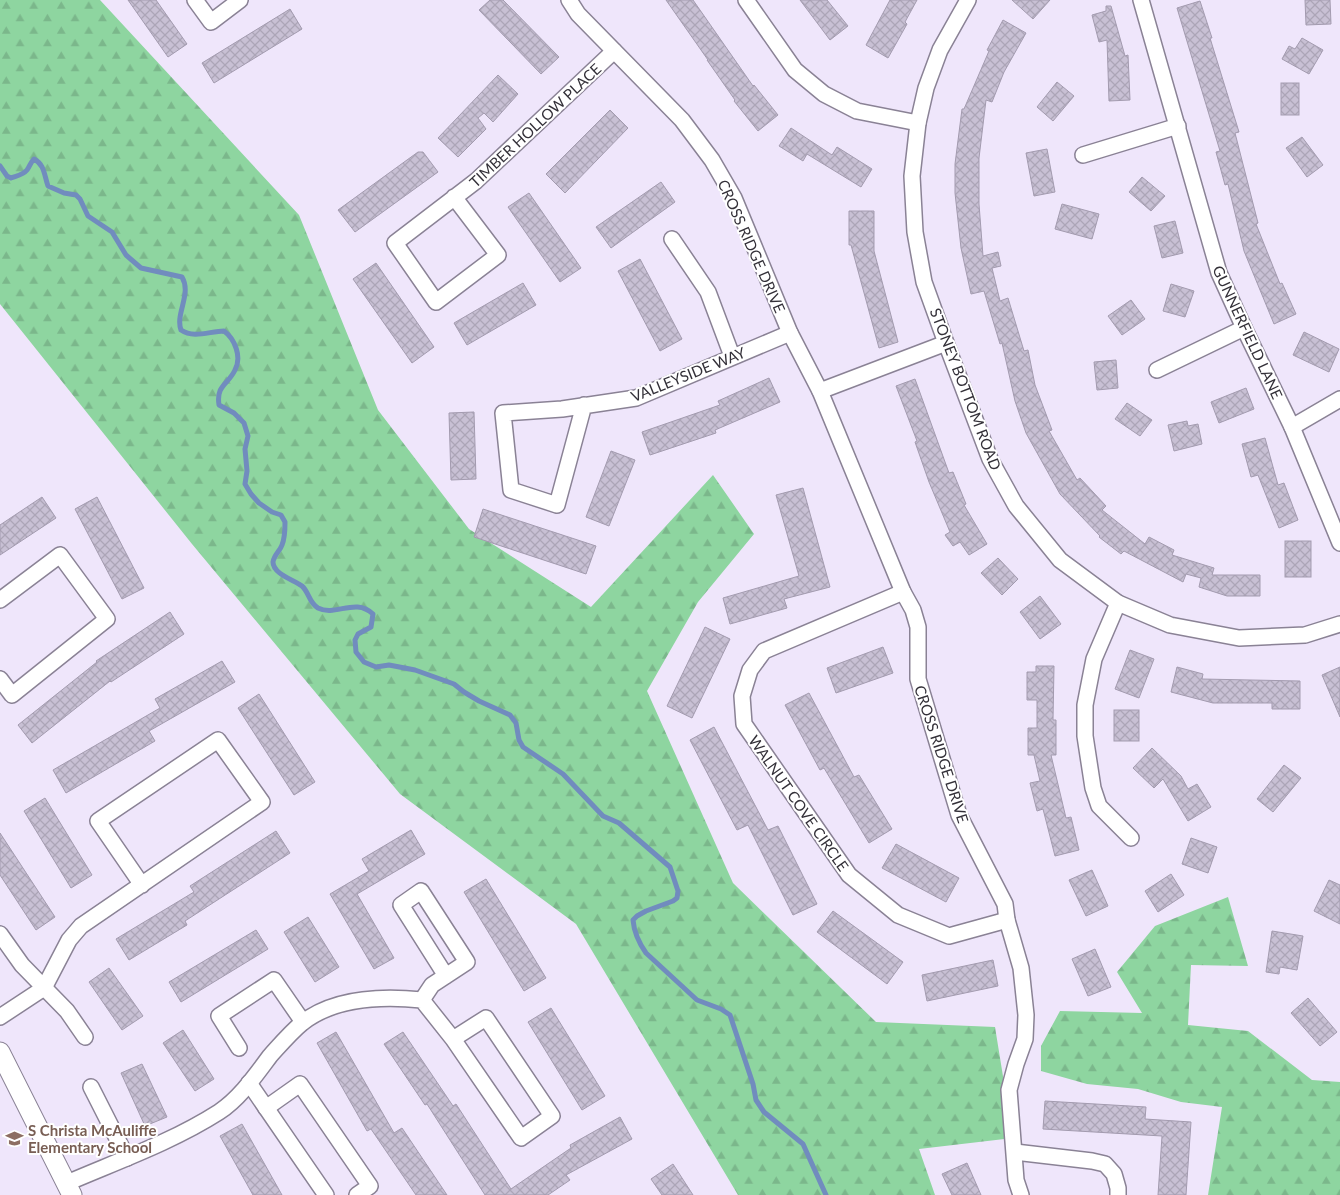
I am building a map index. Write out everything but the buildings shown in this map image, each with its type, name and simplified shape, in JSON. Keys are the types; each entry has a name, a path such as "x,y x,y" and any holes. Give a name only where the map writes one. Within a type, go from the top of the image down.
{"street":[{"path":"195,0 211,22 240,0"},
{"name":"CROSS RIDGE DRIVE","path":"569,0 578,14 682,120 712,160 734,198 790,333 820,391 903,592 913,610 918,628 918,679 959,814 1004,904 1021,968 1026,1015 1025,1040 1009,1090 1016,1180 1021,1195"},
{"path":"746,0 795,70 824,94 857,111 918,123"},
{"name":"STONEY BOTTOM ROAD","path":"968,0 940,50 926,88 918,123 912,176 915,232 924,282 946,343 990,459 1016,506 1060,560 1118,603 1170,624 1239,638 1305,635 1340,624"},
{"name":"GUNNERFIELD LANE","path":"1141,0 1219,273 1292,427 1340,543"},
{"name":"TIMBER HOLLOW PLACE","path":"454,198 498,255 436,302 395,242 476,181 614,51"},
{"path":"1083,155 1178,126"},
{"path":"672,239 708,292 732,356"},
{"path":"1157,370 1244,328"},
{"name":"VALLEYSIDE WAY","path":"584,406 557,505 511,490 503,413 584,406 636,398 790,333"},
{"path":"820,391 946,343"},
{"path":"1292,427 1340,399"},
{"path":"0,600 60,555 107,619 12,695 0,679"},
{"name":"WALNUT COVE CIRCLE","path":"903,592 764,650 750,670 742,696 744,724 849,875 898,915 949,936 1007,920"},
{"path":"1118,603 1094,659 1085,705 1085,736 1093,788 1099,806 1130,838"},
{"path":"0,1017 44,988 69,940 81,926 142,885 262,802 218,740 98,821 142,885"},
{"path":"422,1000 432,985 446,976 467,962 421,890 401,905 446,976"},
{"path":"0,934 22,965 67,1011 85,1036"},
{"path":"239,1048 219,1016 274,980 303,1022"},
{"path":"0,1052 70,1189 127,1158 190,1128 219,1111 230,1103 249,1083 283,1041 303,1022 331,1007 366,1000 394,997 422,1000 454,1040 521,1138 552,1116 486,1018 454,1040"},
{"path":"249,1083 326,1195"},
{"path":"266,1108 300,1084 370,1186 356,1195"},
{"path":"91,1087 127,1158"},
{"path":"1015,1152 1105,1164 1114,1174 1118,1195"}],"green space":[{"path":"0,0 100,0 299,215 378,410 469,529 591,607 713,475 754,534 698,602 647,691 733,883 876,1022 995,1027 1013,1138 919,1149 935,1195 738,1195 576,924 400,794 192,544 0,304"},
{"path":"1228,897 1248,966 1191,965 1188,1025 1248,1031 1312,1080 1340,1082 1340,1195 1208,1195 1222,1107 1181,1102 1138,1089 1087,1084 1041,1071 1041,1046 1060,1011 1142,1013 1117,972 1155,926"}],"waterway":[{"path":"0,166 7,176 11,178 25,172 34,159 38,161 48,186 64,193 76,195 88,216 112,232 126,255 141,268 182,277 185,290 180,317 181,330 191,334 224,331 228,334 234,343 238,360 235,370 219,393 219,405 234,413 244,423 248,436 245,449 247,471 245,484 259,503 272,512 281,515 285,522 284,539 273,562 276,570 302,586 318,608 332,610 359,607 373,614 371,627 358,634 355,640 356,652 364,662 376,667 389,665 415,670 454,684 479,701 510,715 516,723 519,740 523,747 563,774 603,816 619,823 670,867 678,891 677,898 646,911 633,920 634,929 639,941 646,953 697,1000 721,1009 730,1015 753,1084 756,1100 764,1112 803,1144 826,1195"}],"place":[{"name":"S Christa McAuliffe Elementary School","path":"14,1139"}]}
